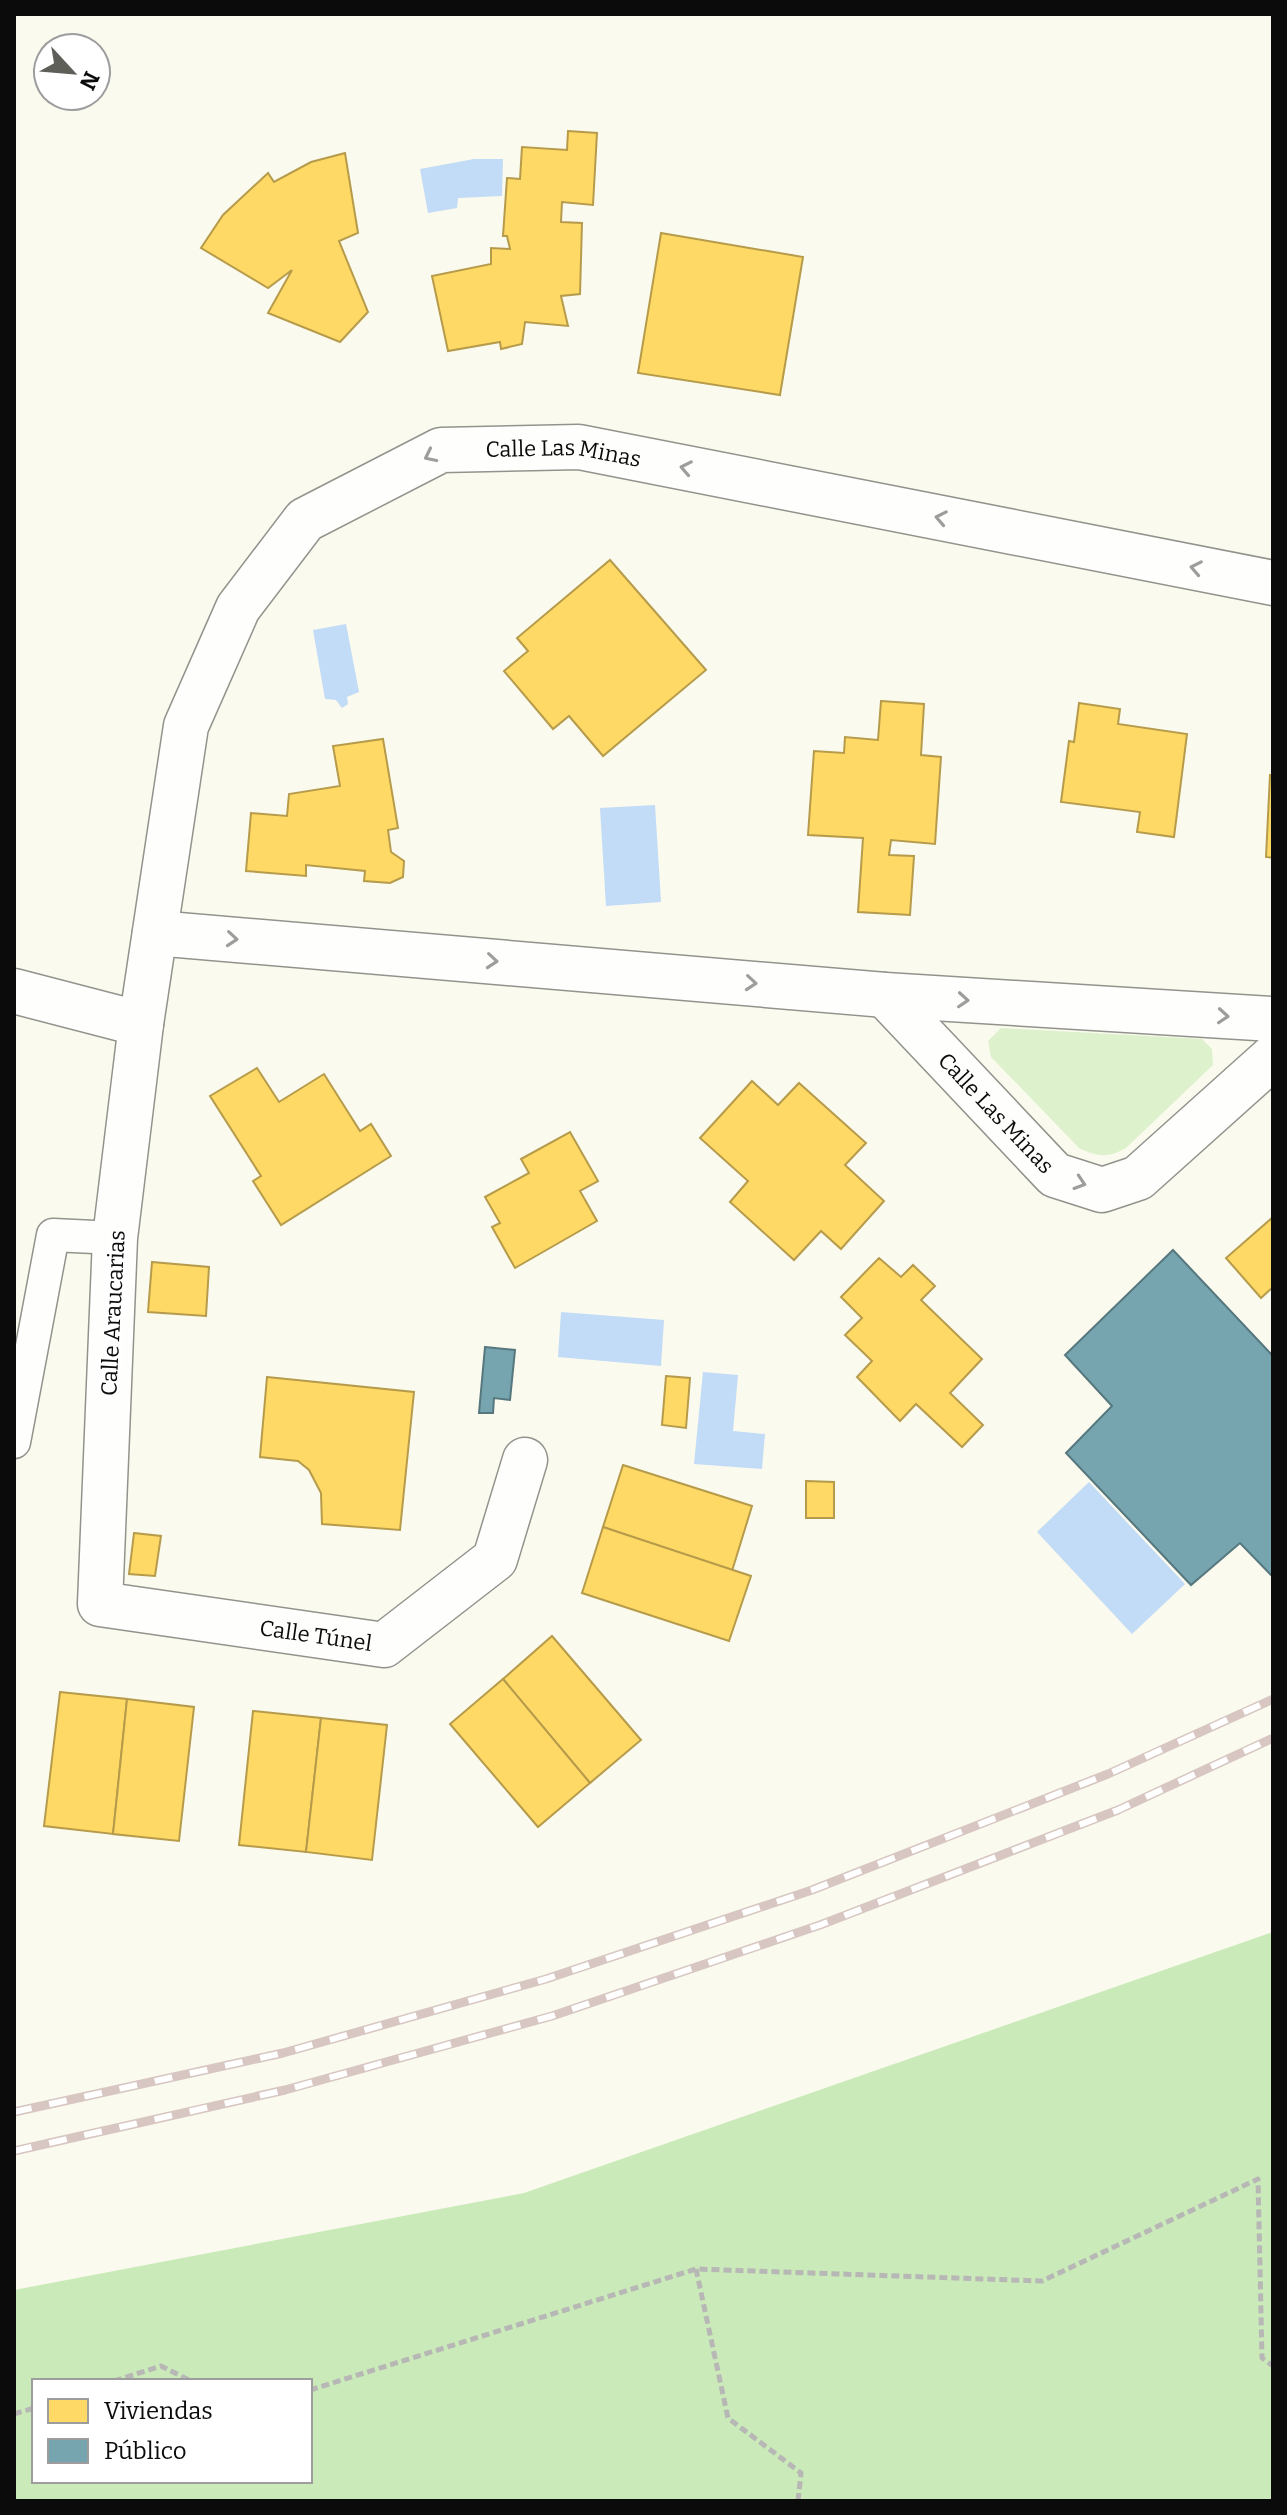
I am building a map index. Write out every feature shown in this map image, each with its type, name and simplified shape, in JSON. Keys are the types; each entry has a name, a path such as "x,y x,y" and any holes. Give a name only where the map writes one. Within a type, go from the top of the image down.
{"street":[{"name":"Calle Las Minas","path":"141,1024 186,726 238,608 305,520 441,450 579,447 1273,583"},
{"path":"155,933 885,995 1273,1019"},
{"path":"14,991 141,1024"},
{"name":"Calle Las Minas","path":"885,995 1055,1175 1102,1190 1138,1178 1273,1057"},
{"name":"Calle Araucarias","path":"100,1604 115,1238 141,1024"},
{"name":"Calle Túnel","path":"100,1604 384,1645 495,1559 525,1460"}],"lane":[{"path":"14,1442 53,1235 115,1238"}],"path":[{"path":"312,2389 696,2269 1042,2281 1258,2179 1262,2358 1273,2366"},
{"path":"696,2269 728,2418 801,2473 798,2501"},
{"path":"120,2379 161,2366 187,2379"}],"green space":[{"path":"1001,1028 1202,1039 1212,1049 1213,1065 1126,1148 1108,1155 1097,1155 1079,1148 991,1057 988,1041"},
{"path":"1273,1932 1273,2501 14,2501 14,2290 524,2193"}],"water":[{"path":"474,159 503,159 502,196 458,198 457,208 428,213 420,169"},
{"path":"346,624 359,692 347,697 348,704 342,708 336,700 325,699 313,630"},
{"path":"655,805 661,902 606,906 600,808"},
{"path":"561,1312 664,1320 661,1366 558,1357"},
{"path":"703,1372 738,1375 733,1431 765,1434 762,1469 694,1464"},
{"path":"1089,1482 1185,1584 1132,1634 1037,1532"}],"building: Viviendas":[{"path":"568,131 597,133 593,205 562,202 561,222 582,223 580,294 561,296 568,326 525,322 522,344 501,349 500,342 448,351 432,276 491,264 491,248 510,249 507,236 503,236 507,178 520,179 522,147 567,150"},
{"path":"345,153 358,233 339,241 368,312 340,342 268,313 292,270 268,288 201,248 223,215 268,173 274,182 311,162"},
{"path":"661,233 803,257 780,395 638,373"},
{"path":"610,560 706,670 603,756 569,716 553,729 504,671 528,651 517,638"},
{"path":"881,701 924,704 921,755 941,757 935,844 891,840 889,855 914,856 910,915 858,912 863,838 808,835 814,751 844,753 845,737 878,740"},
{"path":"1079,703 1120,709 1118,724 1187,734 1174,837 1137,832 1140,812 1061,802 1069,741 1074,742"},
{"path":"383,739 398,828 388,830 391,852 404,861 403,877 390,883 364,881 365,871 306,865 306,876 246,871 251,813 287,816 289,794 340,786 333,746"},
{"path":"1270,775 1273,775 1273,858 1266,857"},
{"path":"257,1068 279,1102 324,1074 360,1131 371,1124 391,1156 281,1225 253,1181 261,1176 210,1096"},
{"path":"752,1081 778,1105 799,1083 866,1143 845,1165 884,1201 841,1249 821,1231 794,1260 730,1202 748,1181 700,1138"},
{"path":"570,1132 598,1181 580,1191 597,1221 515,1268 492,1227 500,1223 485,1197 529,1173 521,1159"},
{"path":"1273,1217 1273,1287 1261,1298 1226,1258"},
{"path":"879,1258 901,1277 913,1265 935,1286 921,1300 982,1359 950,1393 983,1425 962,1447 916,1404 900,1421 857,1377 872,1361 845,1335 862,1318 841,1297"},
{"path":"152,1262 209,1267 206,1316 148,1312"},
{"path":"666,1376 690,1378 686,1428 662,1425"},
{"path":"267,1377 414,1392 400,1530 322,1524 321,1493 309,1470 298,1461 260,1457"},
{"path":"623,1465 752,1506 732,1571 603,1527"},
{"path":"806,1481 834,1482 834,1518 806,1518"},
{"path":"603,1527 751,1576 729,1641 582,1593"},
{"path":"134,1533 161,1536 155,1576 129,1574"},
{"path":"552,1636 641,1740 590,1783 503,1679"},
{"path":"503,1679 590,1783 538,1827 450,1724"},
{"path":"60,1692 127,1699 113,1834 44,1826"},
{"path":"127,1699 194,1707 179,1841 113,1834"},
{"path":"253,1711 321,1718 306,1852 239,1845"},
{"path":"321,1718 387,1725 372,1860 306,1852"}],"building: Público":[{"path":"1173,1250 1273,1356 1273,1577 1240,1543 1191,1585 1066,1453 1112,1406 1065,1355"},
{"path":"485,1347 515,1350 510,1400 494,1398 493,1413 479,1413"}],"railway":[{"path":"14,2112 283,2053 546,1979 812,1890 1108,1774 1273,1699"},
{"path":"14,2151 285,2090 552,2016 820,1925 1118,1810 1273,1738"}]}
